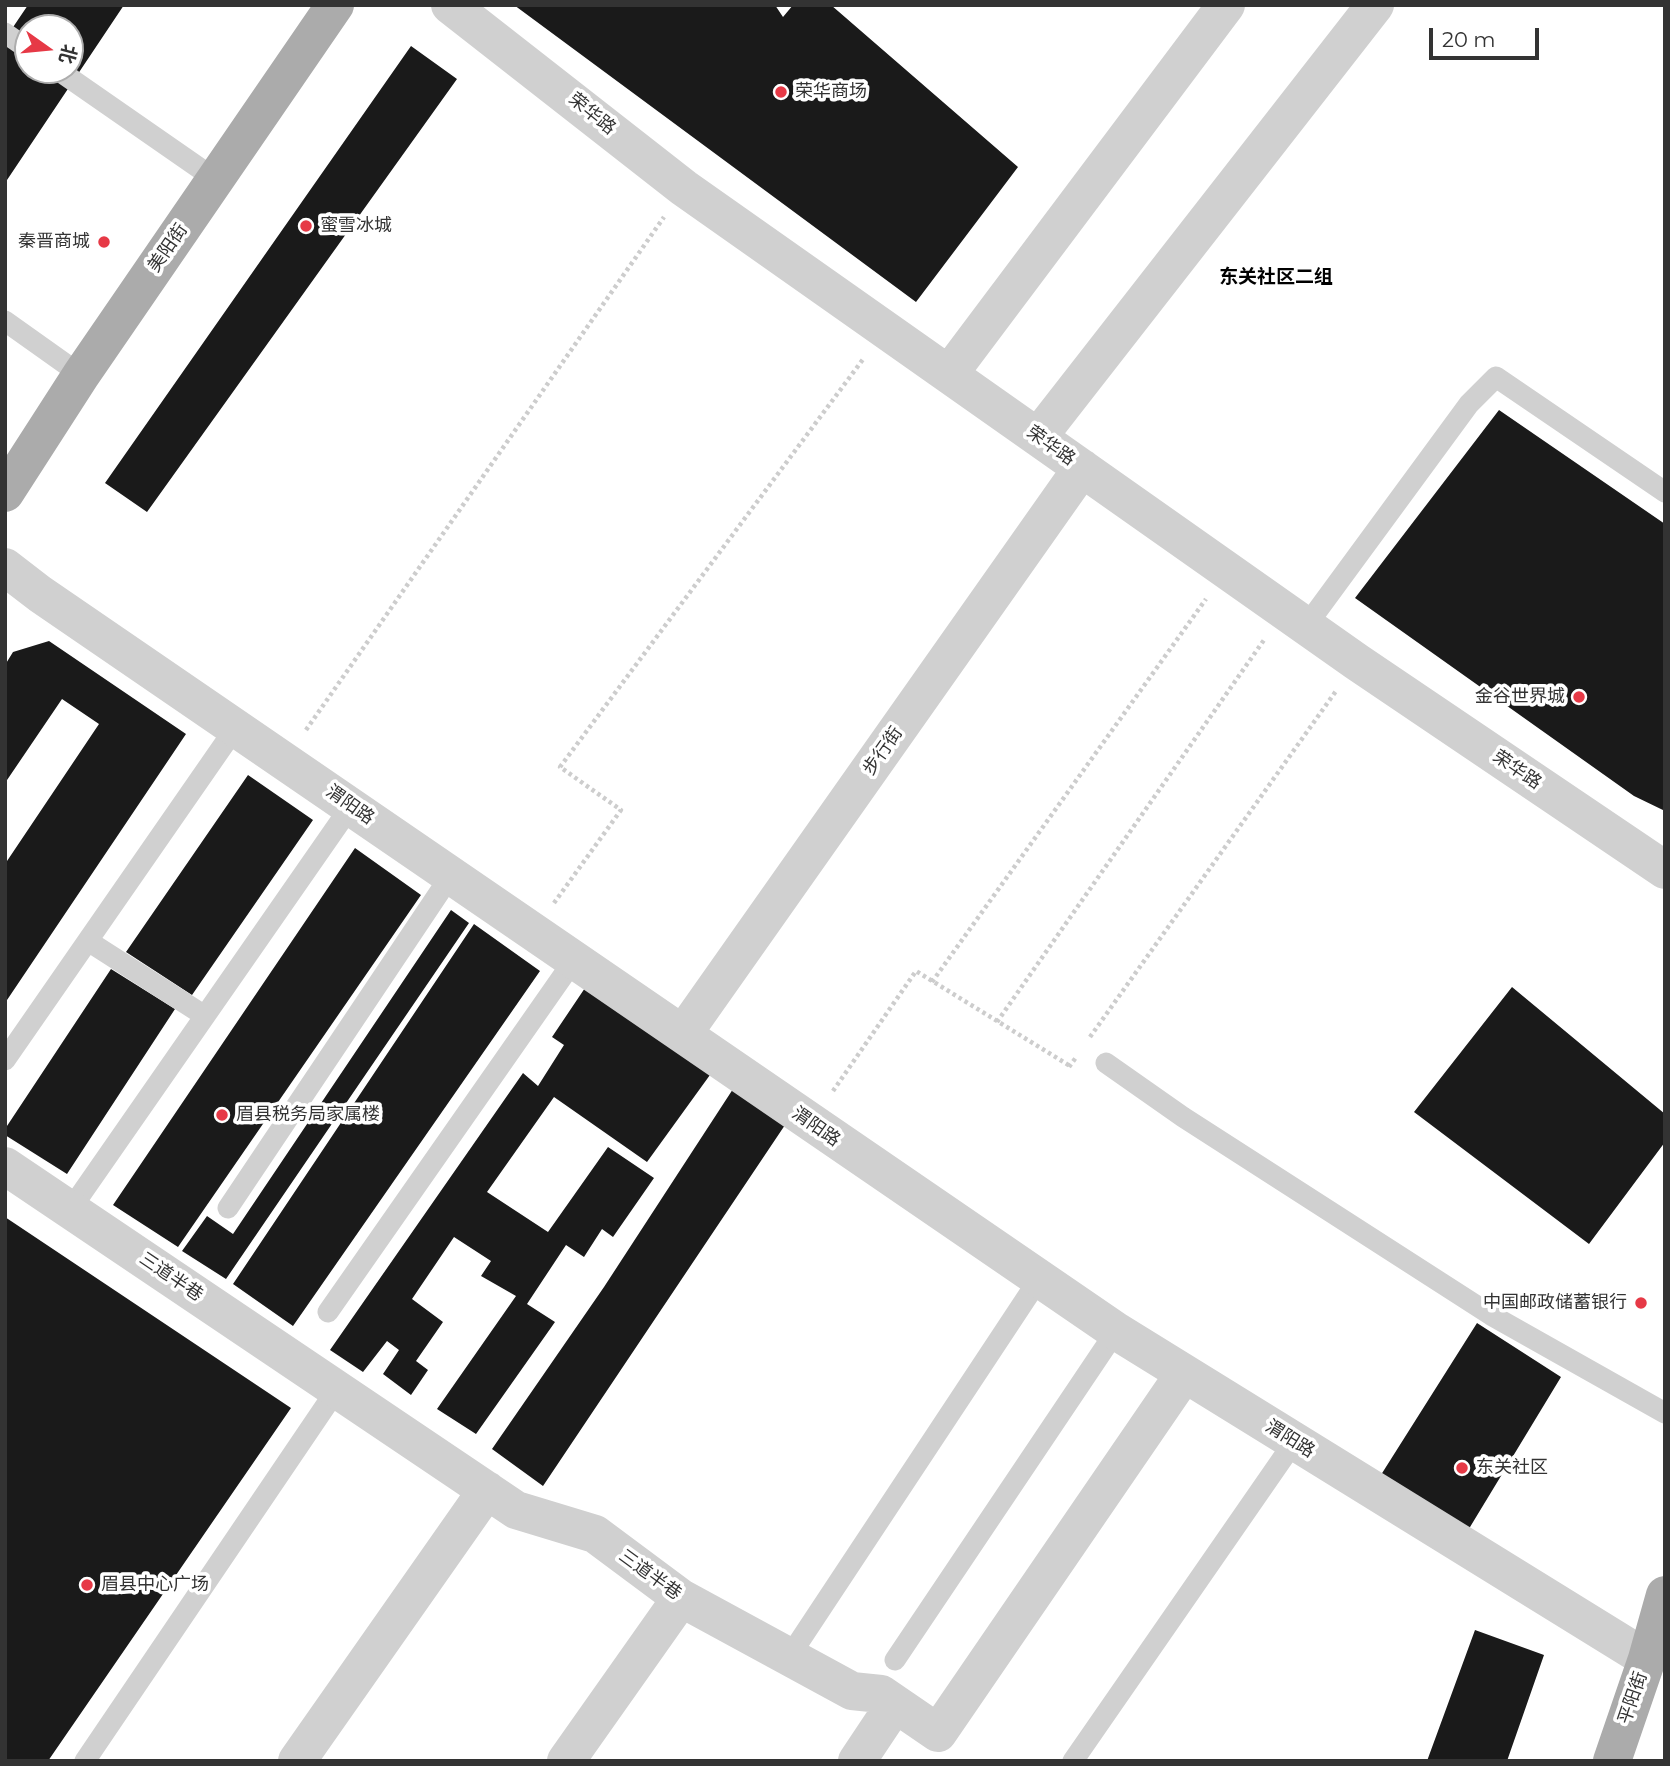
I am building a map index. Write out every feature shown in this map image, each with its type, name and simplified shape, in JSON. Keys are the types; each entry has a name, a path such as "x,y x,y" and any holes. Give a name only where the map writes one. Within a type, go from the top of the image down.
{"main road":[{"name":"美阳街","path":"5,493 81,375 335,5"},
{"name":"平阳街","path":"1612,1761 1647,1659 1665,1595"}],"street":[{"name":"荣华路","path":"450,5 684,188 1357,662 1665,870"},
{"path":"949,374 1226,5"},
{"path":"1038,437 1375,5"},
{"name":"步行街","path":"683,1034 1083,468"},
{"name":"渭阳路","path":"5,567 40,594 1116,1331 1647,1659"},
{"name":"三道半巷","path":"5,1166 516,1510 594,1534 681,1598 852,1691 881,1694 938,1733 1185,1374"},
{"path":"296,1761 487,1490"},
{"path":"566,1761 681,1598"},
{"path":"857,1761 895,1704"}],"lane":[{"path":"78,84 215,179"},
{"path":"5,321 81,375"},
{"path":"1295,618 1469,404 1496,377 1665,492"},
{"path":"5,1060 236,727"},
{"path":"70,1210 351,806"},
{"path":"228,1208 451,875"},
{"path":"88,941 205,1016"},
{"path":"328,1312 574,960"},
{"path":"1106,1063 1183,1117 1492,1315 1665,1413"},
{"path":"789,1657 1039,1279"},
{"path":"895,1660 1116,1331"},
{"path":"85,1761 337,1389"},
{"path":"1073,1761 1294,1442"}],"path":[{"path":"285,760 684,188"},
{"path":"533,932 621,810 560,767 886,330"},
{"path":"932,982 1227,570"},
{"path":"997,1021 1295,618"},
{"path":"1085,1044 1357,662"},
{"path":"810,1123 916,971 1069,1067 1106,1063"},
{"path":"1069,1067 1077,1055"}],"building":[{"path":"28,5 124,5 84,65 84,14 22,14"},
{"name":"荣华商场","path":"514,5 775,5 783,17 793,5 831,5 1018,167 916,302"},
{"path":"14,26 14,84 71,84 5,183 5,39"},
{"path":"411,46 457,79 147,512 105,483"},
{"name":"金谷世界城","path":"1499,410 1665,524 1665,811 1634,796 1355,598"},
{"path":"49,641 186,734 5,1003 5,864 99,724 62,699 5,783 5,665 13,652"},
{"path":"248,775 313,820 192,995 126,952"},
{"name":"眉县税务局家属楼","path":"355,848 421,895 178,1247 113,1205"},
{"path":"451,910 469,923 226,1279 182,1251 207,1216 233,1234"},
{"path":"474,924 540,971 293,1326 233,1284"},
{"path":"111,969 175,1009 67,1174 5,1135 5,1129"},
{"path":"589,982 715,1068 647,1162 554,1097 487,1192 548,1232 608,1147 654,1178 613,1237 602,1229 584,1257 566,1245 527,1304 555,1322 476,1434 437,1409 516,1296 481,1276 491,1261 454,1237 412,1299 443,1322 416,1361 428,1370 411,1395 383,1374 399,1350 387,1341 363,1372 330,1350 523,1073 538,1086 564,1045 552,1037"},
{"path":"1512,987 1665,1114 1665,1142 1589,1244 1414,1112"},
{"path":"733,1089 785,1125 543,1486 492,1449 604,1287"},
{"name":"眉县中心广场","path":"5,1217 291,1408 48,1761 5,1761"},
{"path":"1477,1323 1561,1377 1467,1532 1379,1478"},
{"path":"1475,1630 1544,1655 1507,1761 1427,1761"}],"place":[{"name":"荣华商场","path":"781,92"},
{"name":"蜜雪冰城","path":"306,226"},
{"name":"秦晋商城","path":"104,242"},
{"name":"金谷世界城","path":"1579,697"},
{"name":"眉县税务局家属楼","path":"222,1115"},
{"name":"中国邮政储蓄银行","path":"1641,1303"},
{"name":"东关社区","path":"1462,1468"},
{"name":"眉县中心广场","path":"87,1585"}],"district":[{"name":"东关社区二组","path":"1276,277"}]}
